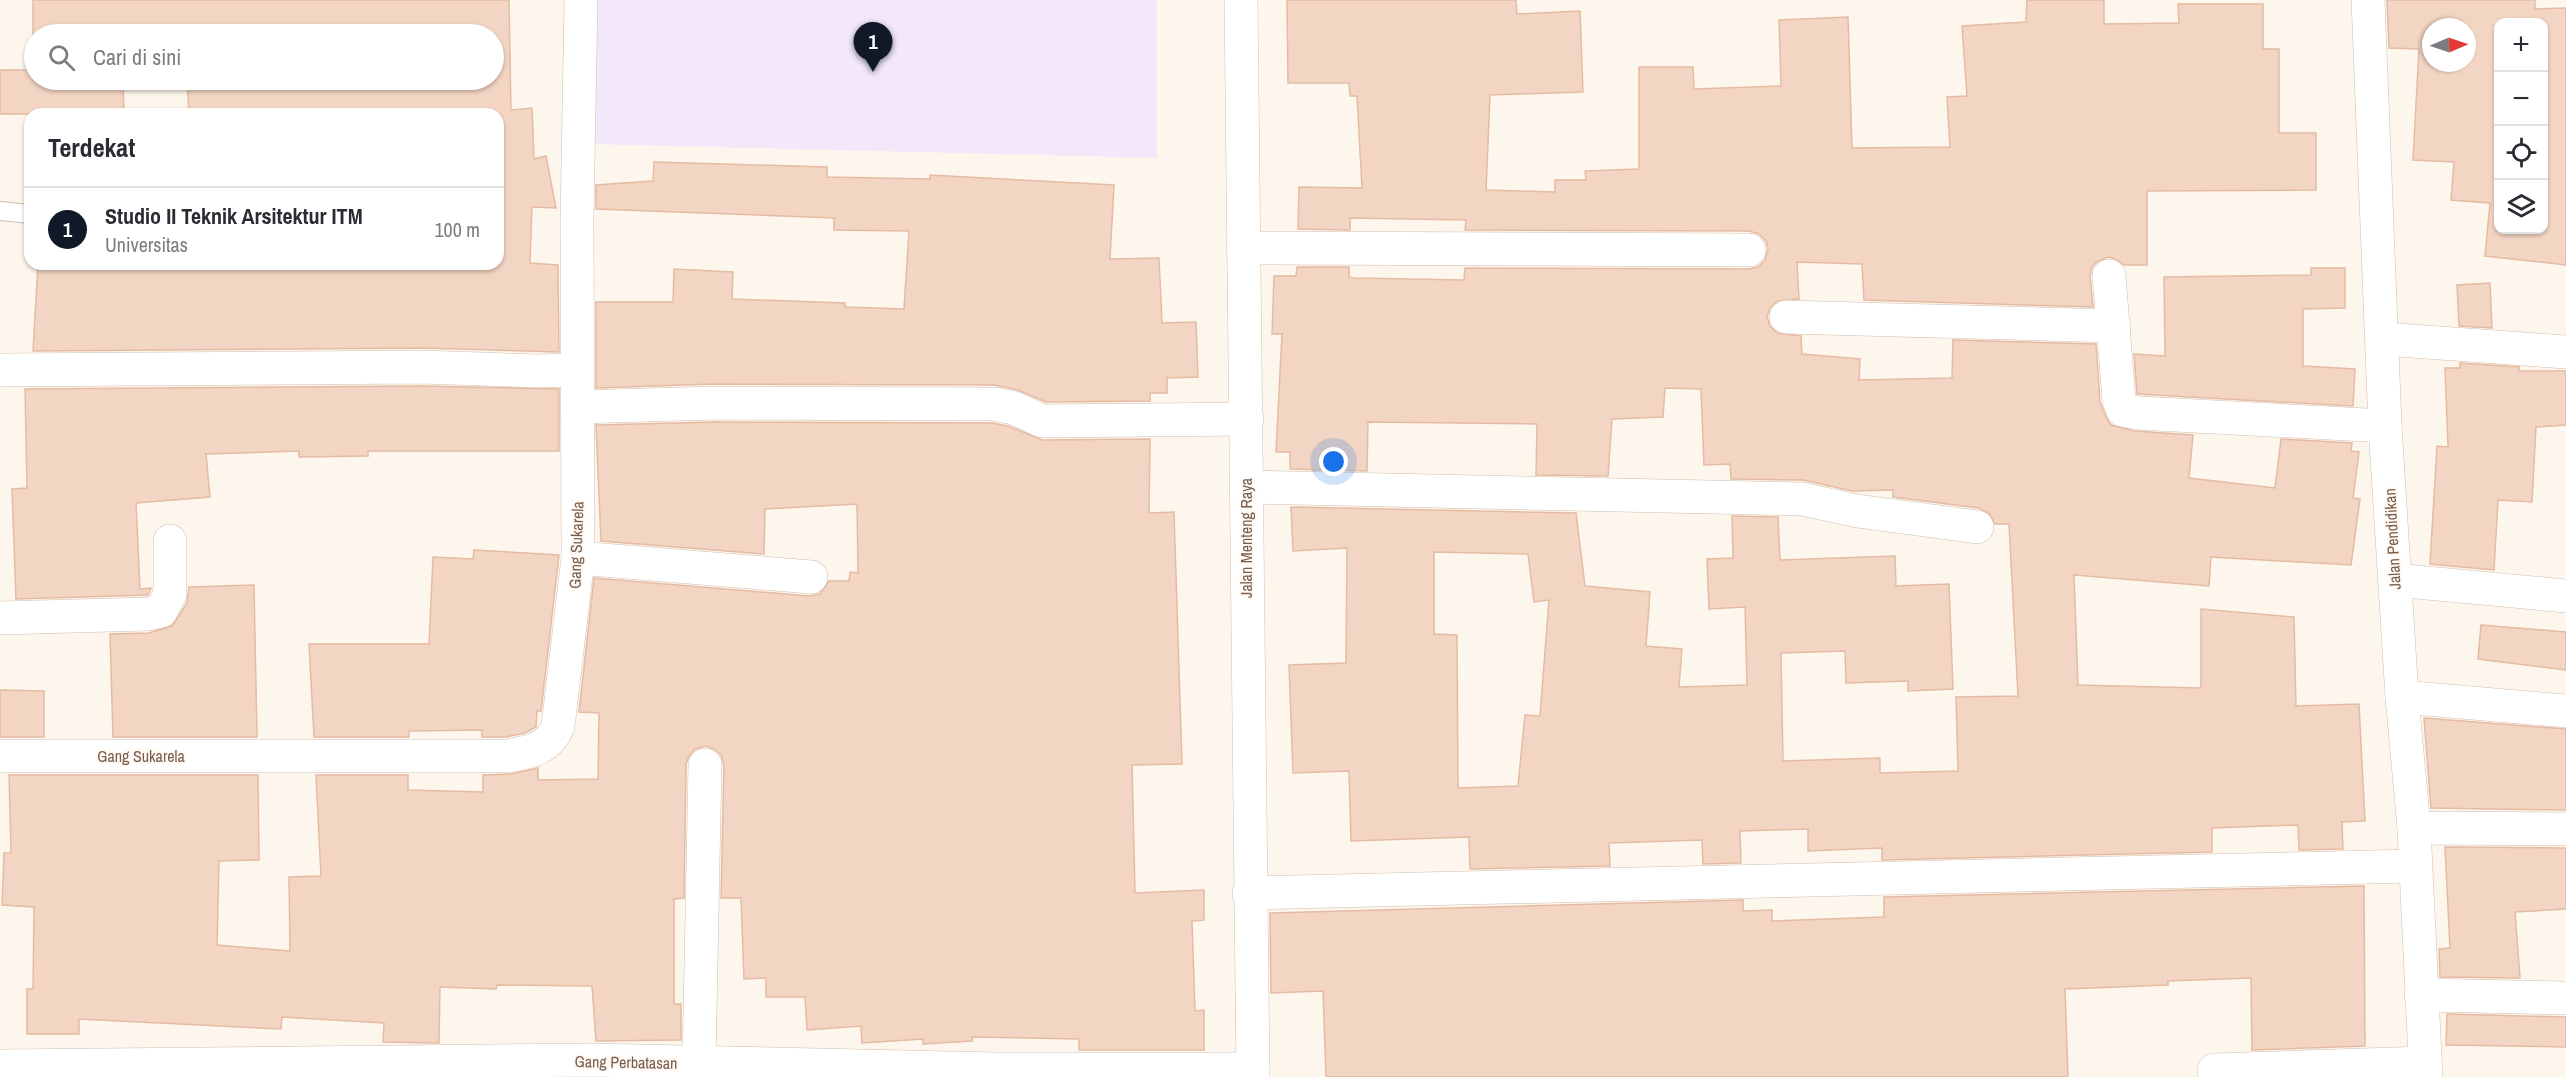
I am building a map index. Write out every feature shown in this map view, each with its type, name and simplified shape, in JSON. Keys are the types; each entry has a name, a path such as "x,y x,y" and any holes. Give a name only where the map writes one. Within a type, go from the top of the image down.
{"street":[{"name":"Gang Sukarela","path":"0,756 508,756 532,752 554,736 558,726 578,558 577,219 581,0"},
{"name":"Jalan Menteng Raya","path":"1241,0 1249,892 1253,1073"},
{"name":"Jalan Pendidikan","path":"2368,0 2385,426 2402,697 2414,828 2414,866 2426,1070"},
{"path":"1243,248 1749,250"},
{"path":"2109,276 2119,400 2123,410 2138,413 2385,426"},
{"path":"1786,317 2114,326"},
{"path":"2383,339 2566,352"},
{"path":"0,370 411,367 577,370"},
{"path":"577,407 715,403 994,404 1014,408 1042,421 1246,419"},
{"path":"1246,487 1802,499 1857,511 1977,527"},
{"path":"0,618 148,614 161,611 170,594 171,541"},
{"path":"578,558 811,577"},
{"path":"2395,579 2566,596"},
{"path":"2402,697 2566,711"},
{"path":"699,1063 705,765"},
{"path":"2414,828 2566,829"},
{"path":"1249,892 2414,866"},
{"path":"2421,995 2566,998"},
{"name":"Gang Perbatasan","path":"0,1066 594,1069 699,1063 1253,1073"},
{"path":"2214,1070 2426,1070"}],"lane":[{"path":"0,211 24,213"}],"shaded area":[{"path":"591,0 1157,0 1157,158 588,144"}],"building":[{"path":"33,0 509,0 511,110 532,108 534,159 546,156 556,208 532,207 530,263 558,265 559,352 424,348 33,351 38,270 504,270 504,108 189,108 188,90 504,90 504,24 33,24"},
{"path":"1287,0 1516,0 1517,14 1580,11 1583,92 1490,95 1486,190 1555,192 1555,180 1586,180 1585,171 1639,169 1639,67 1693,67 1694,89 1781,86 1779,20 1848,17 1852,148 1950,147 1947,97 1967,96 1962,26 2026,22 2027,0 2104,0 2104,24 2179,23 2178,4 2263,4 2263,49 2279,49 2279,133 2316,133 2316,190 2147,191 2147,265 2124,265 2108,257 2098,261 2092,267 2090,277 2093,307 1864,300 1862,264 1797,262 1799,299 1777,301 1770,308 1767,317 1770,326 1777,333 1801,336 1802,354 1860,359 1859,380 1952,378 1953,340 2096,344 2100,402 2111,425 2134,431 2193,435 2189,478 2275,488 2281,439 2352,443 2351,451 2359,452 2353,498 2360,499 2351,565 2211,557 2209,586 2074,575 2078,685 2201,688 2201,609 2294,617 2296,706 2359,704 2365,821 2342,822 2343,849 2299,850 2298,825 2212,828 2212,852 1882,860 1882,848 1808,851 1808,829 1740,831 1741,863 1703,864 1702,840 1609,843 1610,866 1470,869 1469,837 1351,841 1349,771 1293,773 1289,665 1346,663 1347,548 1293,551 1291,507 1576,513 1585,586 1650,592 1646,646 1682,649 1679,687 1747,685 1745,607 1709,609 1707,559 1733,558 1732,516 1778,517 1780,560 1895,556 1896,586 1949,584 1953,689 1908,691 1908,681 1846,683 1845,651 1781,653 1783,761 1880,758 1880,773 1958,771 1956,697 2018,696 2009,524 1995,524 1989,513 1979,508 1893,497 1893,490 1852,491 1803,480 1731,479 1730,464 1704,465 1701,389 1665,388 1663,417 1612,419 1608,476 1536,475 1537,424 1368,422 1367,471 1290,469 1290,452 1276,452 1282,334 1272,334 1274,276 1296,276 1297,267 1349,267 1349,277 1354,278 1464,280 1465,268 1749,269 1758,267 1765,260 1768,249 1766,241 1759,234 1749,231 1465,230 1466,220 1350,218 1350,230 1298,229 1299,187 1362,188 1357,96 1350,96 1349,83 1288,83","holes":["1434,552 1528,554 1534,602 1549,600 1540,716 1525,715 1518,786 1458,788 1457,635 1434,634"]},
{"path":"2387,0 2535,0 2535,9 2566,8 2566,265 2485,256 2490,203 2451,200 2454,162 2413,160 2419,49 2389,48"},
{"path":"0,70 24,70 24,90 123,90 124,108 24,108 24,114 0,114"},
{"path":"654,162 827,167 827,177 930,179 930,175 1114,185 1110,259 1159,258 1162,323 1196,322 1198,377 1167,378 1167,393 1150,393 1150,401 1046,402 1018,390 994,385 714,384 596,388 596,302 673,302 674,269 733,272 732,299 845,303 845,307 904,309 909,231 834,230 834,218 596,209 596,185 653,181"},
{"path":"2311,268 2345,268 2345,308 2303,309 2303,366 2355,369 2353,406 2137,394 2134,354 2165,356 2164,277 2311,275"},
{"path":"2490,283 2492,328 2459,326 2457,285"},
{"path":"2460,363 2519,367 2519,371 2566,371 2566,425 2536,427 2532,502 2498,500 2494,570 2430,564 2437,446 2448,447 2445,368 2460,368"},
{"path":"423,386 559,389 559,451 368,451 368,456 299,457 299,451 206,454 210,497 136,503 140,589 151,588 148,595 16,599 12,489 27,488 25,389"},
{"path":"715,422 992,423 1008,426 1042,440 1150,439 1149,513 1174,512 1182,764 1132,765 1135,893 1204,890 1204,920 1192,921 1195,1011 1204,1010 1204,1050 1079,1050 1079,1039 972,1037 972,1041 923,1044 923,1039 862,1043 861,1026 807,1030 805,997 766,997 766,978 744,979 741,898 721,898 724,765 721,755 706,746 695,749 686,764 684,898 674,899 674,1004 681,1004 681,1040 596,1041 592,986 497,985 496,989 440,987 439,1043 383,1042 384,1023 282,1017 281,1029 79,1019 79,1034 27,1034 27,989 33,989 34,907 2,905 4,853 11,853 9,775 258,775 259,860 219,861 217,945 290,951 289,877 321,876 316,775 408,775 408,790 483,792 483,775 511,774 538,768 538,780 598,779 599,713 579,712 594,578 809,596 820,594 829,581 849,581 850,572 858,573 857,504 765,509 764,554 601,541 596,425"},
{"path":"474,550 559,555 541,711 537,711 536,727 525,733 506,737 482,737 482,730 409,731 409,737 314,737 309,644 429,644 433,557 473,559"},
{"path":"254,585 257,737 113,737 110,634 149,633 172,626 187,603 189,587"},
{"path":"2481,625 2566,632 2566,670 2478,659"},
{"path":"0,690 44,691 44,737 0,737"},
{"path":"2424,718 2566,729 2566,810 2431,808"},
{"path":"2445,847 2566,848 2566,909 2515,912 2520,978 2440,977 2439,949 2450,948"},
{"path":"2364,886 2365,1046 2252,1050 2251,978 2168,981 2168,985 2065,989 2068,1077 1326,1077 1323,991 1271,993 1270,913 1743,900 1743,911 1772,910 1772,921 1884,917 1884,897"},
{"path":"2447,1014 2566,1017 2566,1047 2446,1045"}],"place":[{"name":"Studio II Teknik Arsitektur ITM","path":"873,72"}]}
